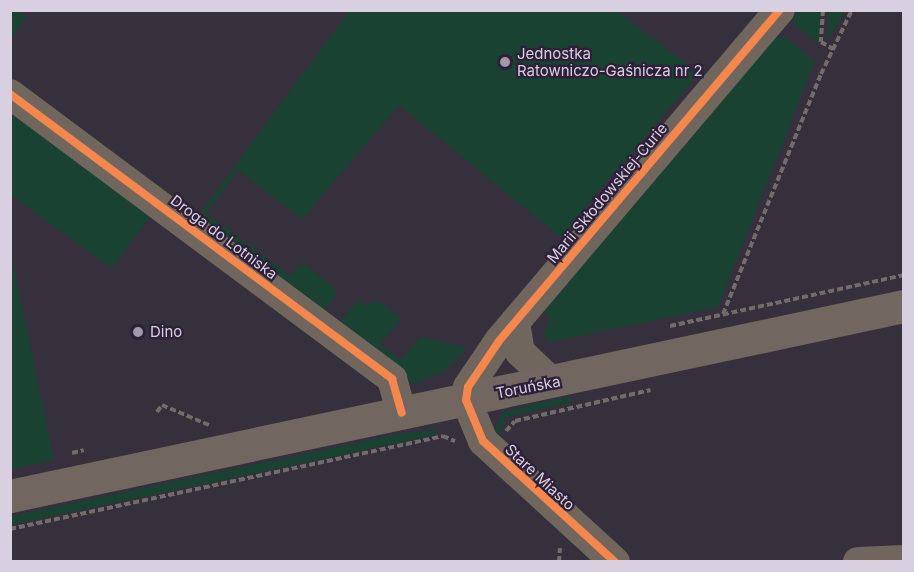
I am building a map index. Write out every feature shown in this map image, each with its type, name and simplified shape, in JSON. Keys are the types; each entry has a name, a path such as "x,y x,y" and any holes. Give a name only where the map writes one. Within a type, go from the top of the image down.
{"main road":[{"name":"Toruńska","path":"10,496 903,306"}],"street":[{"name":"Marii Skłodowskiej-Curie","path":"466,400 468,387 483,361 780,10"},
{"name":"Droga do Lotniska","path":"10,94 392,379 402,413"},
{"path":"515,322 520,352 552,382"},
{"name":"Stare Miasto","path":"466,400 476,431 490,449 598,557"},
{"path":"858,561 903,560"}],"path":[{"path":"823,10 821,42 833,49"},
{"path":"710,348 833,49 852,10"},
{"path":"724,312 903,274"},
{"path":"10,529 443,436 465,447 480,461 515,421 657,389"},
{"path":"157,412 162,405 209,424"},
{"path":"552,540 560,547 559,561"}],"green space":[{"path":"801,10 821,11 819,43 794,25 793,18"},
{"path":"10,11 27,16 11,38"},
{"path":"349,11 616,11 699,73 560,237 399,105 302,219 238,170 206,213 290,276 299,265 305,265 335,288 336,295 325,310 198,216"},
{"path":"829,11 845,11 828,41"},
{"path":"773,37 784,37 815,61 718,307 550,342 543,334 550,317 540,309"},
{"path":"11,111 153,213 111,268 11,195"},
{"path":"11,252 54,460 10,469"},
{"path":"358,300 367,306 377,300 401,319 380,344 401,360 421,337 467,348 446,370 413,384 340,322"},
{"path":"571,396 572,402 506,417 498,435 494,434 502,412"},
{"path":"435,430 435,435 11,525 11,516 402,433"}],"cycle path":[{"path":"615,562 483,441 466,400 468,387 499,341 780,10"},
{"path":"10,94 392,379 402,413"}],"place":[{"name":"Jednostka Ratowniczo-Gaśnicza nr 2","path":"505,62"},
{"name":"Dino","path":"138,332"}]}
